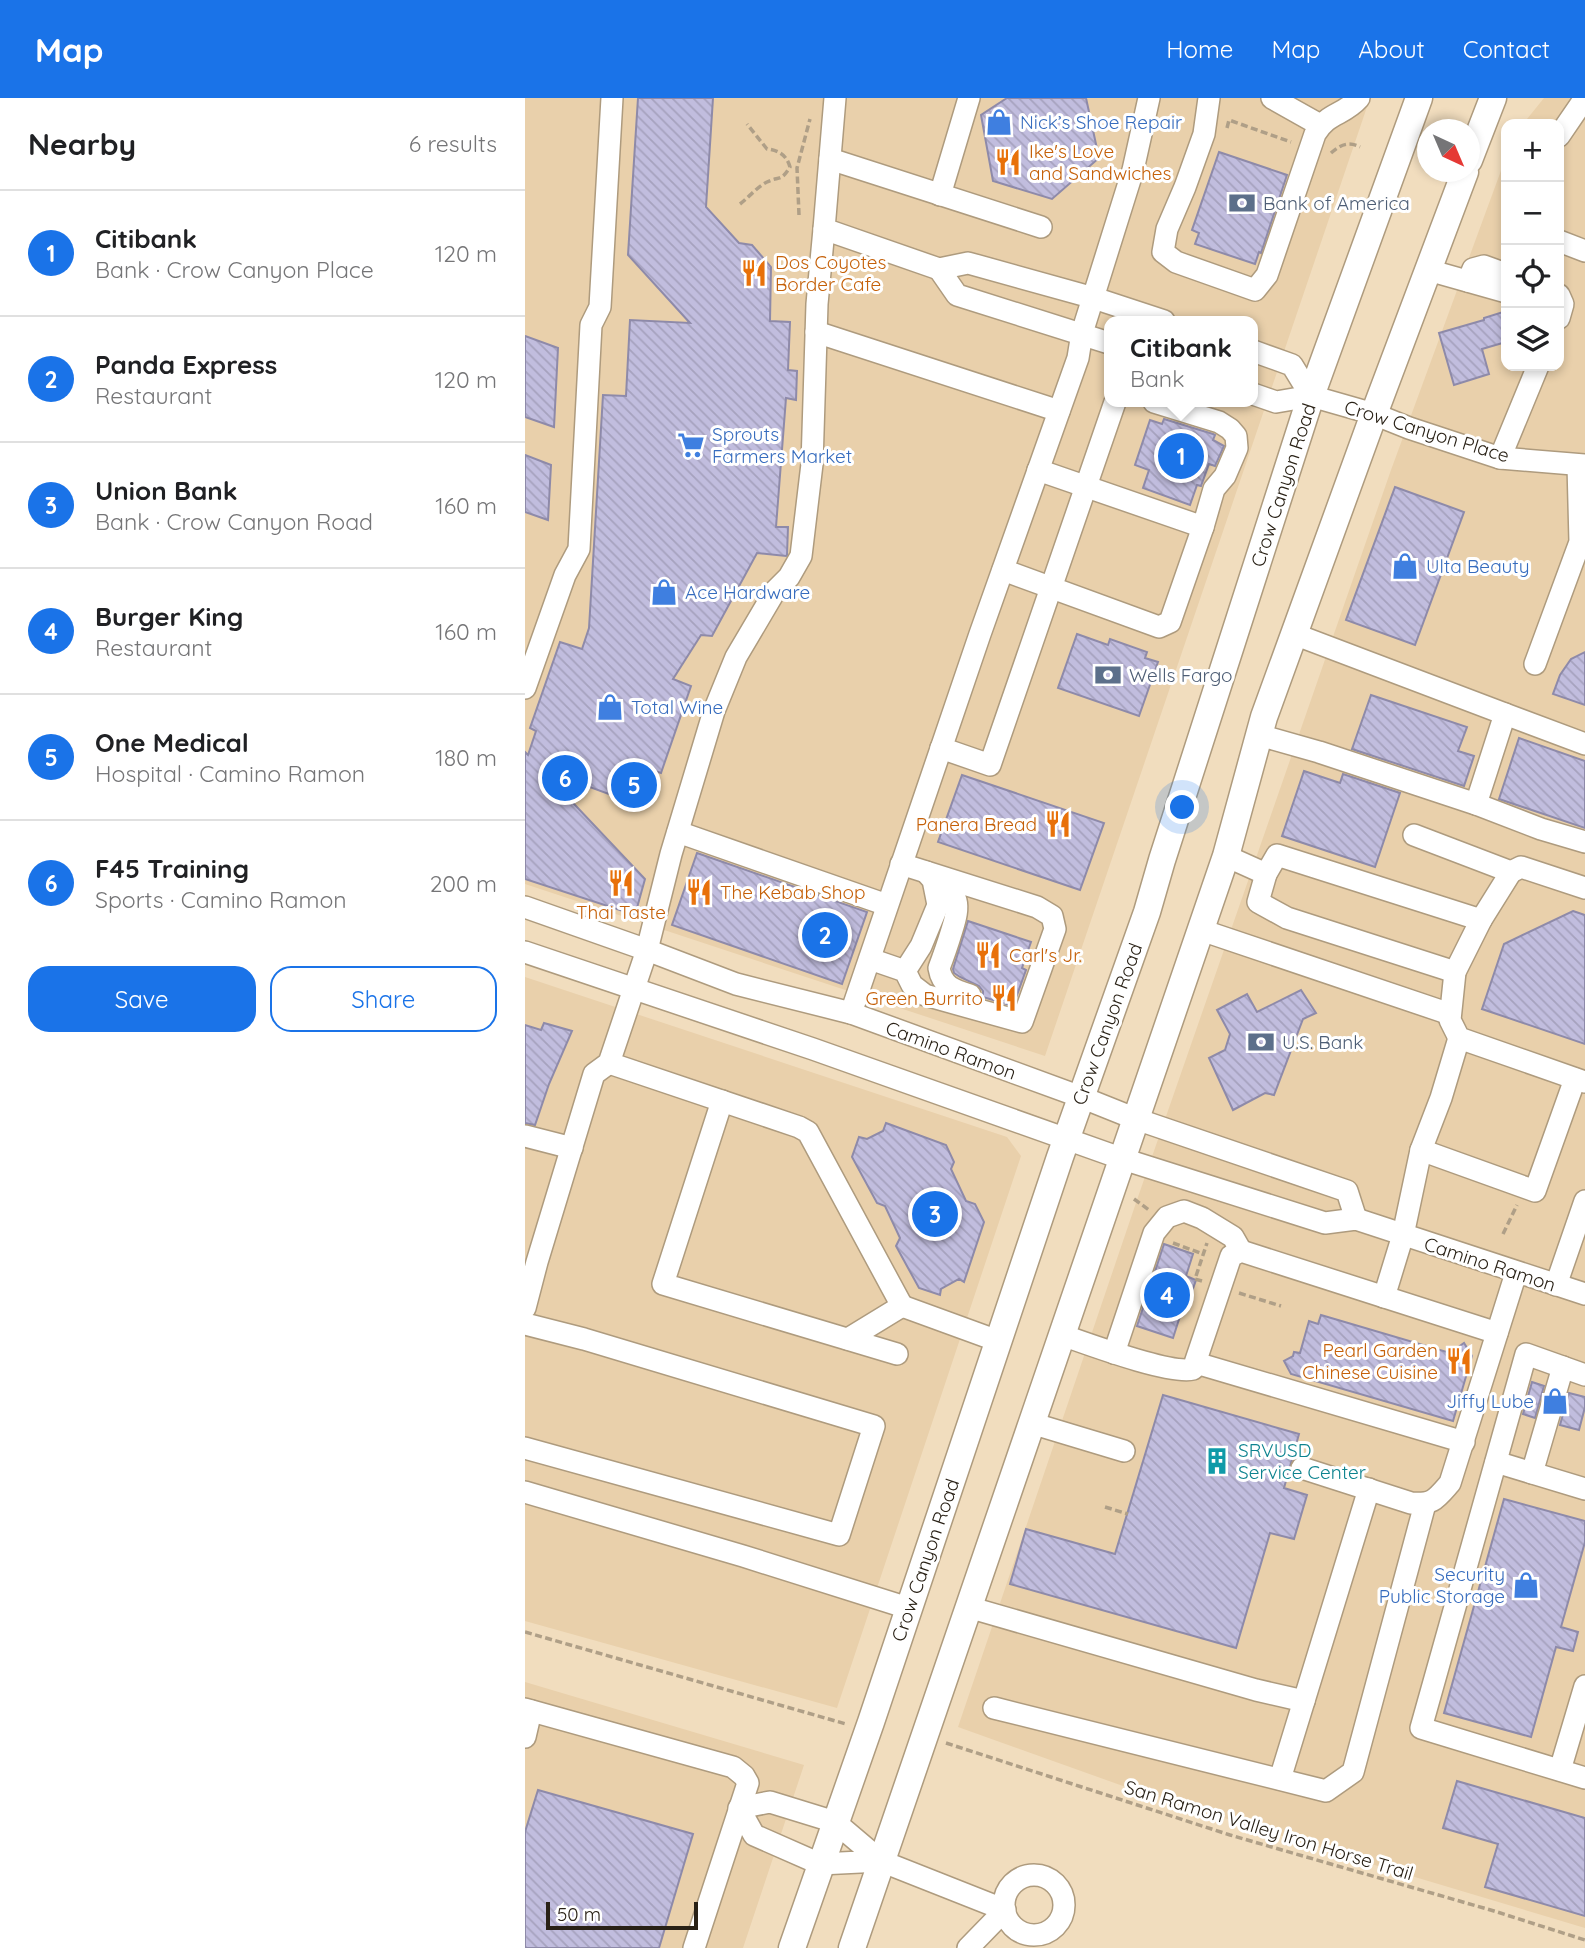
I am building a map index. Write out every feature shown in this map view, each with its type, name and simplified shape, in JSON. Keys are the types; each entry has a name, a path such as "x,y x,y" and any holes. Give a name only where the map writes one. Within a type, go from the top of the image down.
{"main road":[{"name":"Crow Canyon Road","path":"792,1948 1066,1139 1147,912 1311,396 1419,98"},
{"path":"1480,132 1493,98"},
{"path":"852,1948 881,1861 935,1742 968,1607 1226,856 1259,735 1374,414 1461,182"}],"street":[{"path":"525,688 565,575 579,549 591,326 600,307 611,98"},
{"path":"525,1308 594,1074 609,1063 647,950 714,711 736,657 775,591 789,577 801,556 812,464 816,331 835,98"},
{"path":"940,195 969,98"},
{"path":"851,1013 1078,358 1082,333 1133,170 1149,98"},
{"path":"1209,98 1204,134 1167,229 1163,252 1176,262 1255,290 1267,275 1315,134 1330,116 1347,109 1359,98"},
{"path":"1253,98 1268,102 1271,98 1320,125"},
{"path":"1564,129 1585,98"},
{"path":"830,159 1041,227"},
{"path":"824,229 939,269 968,263 1149,316"},
{"path":"1564,243 1585,251"},
{"path":"1468,281 1473,269 1485,266 1501,272"},
{"path":"939,269 957,295 1104,341"},
{"path":"1428,270 1501,291"},
{"path":"816,331 1059,411"},
{"path":"1258,353 1292,365 1311,396"},
{"path":"1500,458 1536,371"},
{"name":"Crow Canyon Place","path":"1258,396 1276,402 1311,396 1374,414 1500,458 1581,465"},
{"path":"941,748 990,765 1113,407"},
{"path":"1003,570 1159,627 1170,622 1214,489 1225,476 1237,448 1236,436 1219,422 1170,407"},
{"path":"1535,664 1580,542 1581,465"},
{"path":"1038,470 1203,527"},
{"path":"1294,634 1585,744"},
{"path":"1476,804 1505,714"},
{"path":"1259,735 1319,752 1585,842"},
{"path":"678,832 887,905"},
{"path":"1415,835 1511,872"},
{"path":"1455,972 1287,918 1258,902 1266,874 1277,855 1481,920"},
{"path":"1226,856 1266,874"},
{"path":"870,959 905,971 912,985 925,995 1022,1022 1055,929 1052,916 1037,906 901,864"},
{"path":"1384,1297 1403,1235 1421,1150 1441,1098 1459,1038 1450,1020 1455,972 1481,920 1511,872 1521,867 1585,888"},
{"path":"905,971 921,946 938,905 933,880 926,871"},
{"path":"926,871 945,884 957,901 958,912 939,968 940,977 951,989 1012,1009 1027,1010"},
{"name":"Camino Ramon","path":"525,908 736,984 851,1013 1136,1119 1347,1191 1356,1219"},
{"path":"1201,930 1450,1014"},
{"name":"Camino Ramon","path":"525,952 813,1049 1123,1159 1325,1223 1356,1219 1585,1294"},
{"path":"1421,1150 1535,1191 1580,1081 1459,1038"},
{"path":"609,1063 808,1132 902,1306 998,1341"},
{"path":"722,1101 663,1284 897,1354"},
{"path":"525,1136 572,1148"},
{"path":"1556,1285 1585,1201"},
{"path":"1114,1353 1154,1233 1167,1217 1184,1211 1202,1218 1233,1237 1241,1251 1497,1333"},
{"path":"1062,1335 1114,1353 1185,1371 1193,1369 1231,1256 1241,1251"},
{"path":"1302,1468 1411,1503 1425,1504 1439,1496 1450,1483 1516,1273"},
{"path":"848,1339 902,1306"},
{"path":"525,1324 584,1339 874,1426 838,1535 525,1448"},
{"path":"1585,1375 1526,1354 1421,1728 1585,1778"},
{"path":"1196,1363 1464,1442"},
{"path":"1532,1473 1563,1367"},
{"path":"1031,1423 1124,1451"},
{"path":"1496,1462 1585,1489"},
{"path":"1280,1779 1369,1489"},
{"path":"525,1492 908,1608"},
{"path":"994,1708 1326,1791 1353,1772 1425,1504"},
{"path":"968,1607 1304,1702"},
{"path":"1560,1770 1585,1686"},
{"path":"525,1737 528,1710 733,1767 744,1776 748,1783 694,1948"},
{"path":"739,1808 770,1802 835,1822 881,1861 1005,1910 968,1948"},
{"path":"739,1808 754,1835 820,1864 881,1861"}],"path":[{"path":"799,215 797,168 810,119"},
{"path":"1226,130 1229,120 1296,144"},
{"path":"747,124 767,149 773,149 787,160 790,167"},
{"path":"1324,153 1331,154 1344,144 1360,147"},
{"path":"790,167 797,168"},
{"path":"740,204 768,181 777,181 790,167"},
{"path":"1221,1288 1281,1306"},
{"path":"1105,1507 1128,1514"},
{"path":"525,1632 832,1722 868,1729"},
{"name":"San Ramon Valley Iron Horse Trail","path":"935,1742 1230,1835 1585,1940"}],"shaded area":[{"path":"525,98 1370,98 1045,1056 525,884"},
{"path":"1544,98 1585,98 1585,1928 1123,1786 958,1727 1139,1194 1391,470 1501,171 1501,371 1564,371 1564,119 1527,119"},
{"path":"525,977 1007,1137 1021,1156 837,1708 525,1621"},
{"path":"525,1682 804,1765 743,1948 525,1948"}],"building":[{"path":"638,98 713,98 706,207 739,243 752,245 771,267 770,321 790,322 788,370 797,371 796,400 786,398 776,527 788,527 787,555 757,553 712,636 701,635 673,679 691,686 661,773 655,771 645,796 633,803 541,769 645,879 635,915 525,879 525,752 528,755 536,731 530,728 560,642 582,649 589,628 603,395 626,396 630,320 690,323 628,255"},
{"path":"1007,98 1086,98 1099,158 1052,199 993,181 981,115"},
{"name":"Bank of America","path":"1219,152 1287,175 1255,264 1195,244 1199,233 1192,230"},
{"path":"1501,313 1501,343 1482,349 1489,374 1454,385 1439,333"},
{"path":"525,336 558,348 554,427 525,417"},
{"path":"1164,419 1213,434 1213,440 1224,446 1215,466 1209,464 1190,505 1143,488 1149,470 1135,465 1150,420 1162,424"},
{"path":"525,455 551,465 548,520 525,512"},
{"name":"Ulta Beauty","path":"1395,487 1464,512 1415,645 1346,620"},
{"name":"Wells Fargo","path":"1077,634 1108,645 1110,639 1147,652 1145,658 1158,662 1139,716 1058,688"},
{"path":"1585,652 1585,705 1553,694 1560,675 1571,659"},
{"path":"1371,695 1467,727 1458,751 1474,756 1464,786 1352,749"},
{"path":"1519,738 1585,761 1585,828 1499,799"},
{"path":"1304,771 1340,783 1343,774 1400,793 1375,867 1282,836"},
{"path":"962,775 1104,823 1080,890 938,842"},
{"path":"697,853 867,912 842,984 672,925"},
{"path":"1573,911 1585,915 1585,1044 1482,1009 1504,944"},
{"name":"Carl's Jr.","path":"968,921 1031,942 1022,968 1026,970 1013,1006 983,997 979,986 954,973"},
{"name":"U.S. Bank","path":"1301,990 1316,1013 1303,1019 1274,1095 1265,1093 1233,1110 1209,1058 1225,1050 1230,1034 1217,1010 1247,994 1257,1012"},
{"path":"544,1023 572,1031 535,1125 525,1123 525,1025 541,1030"},
{"path":"886,1123 946,1145 954,1162 951,1169 966,1201 975,1204 984,1222 964,1282 959,1279 941,1289 940,1295 919,1288 896,1246 900,1238 885,1206 877,1203 852,1157 859,1137 867,1139 883,1131"},
{"path":"1164,1244 1193,1254 1186,1276 1196,1280 1173,1338 1137,1326"},
{"path":"1321,1315 1450,1353 1464,1343 1472,1356 1453,1421 1291,1374 1284,1361 1293,1356 1294,1352 1300,1353 1309,1321 1318,1324"},
{"path":"1532,1382 1544,1386 1535,1418 1523,1414"},
{"path":"1569,1393 1585,1397 1579,1430 1560,1425"},
{"path":"1163,1395 1299,1434 1284,1488 1307,1495 1294,1539 1270,1533 1236,1648 1010,1584 1026,1529 1115,1554"},
{"name":"Security Public Storage","path":"1504,1499 1585,1521 1585,1542 1561,1627 1578,1632 1573,1651 1556,1647 1531,1737 1444,1713"},
{"path":"1457,1781 1585,1818 1585,1916 1485,1887 1498,1844 1443,1828"},
{"path":"538,1790 693,1834 659,1948 525,1948 525,1832"}],"place":[{"name":"Nick’s Shoe Repair","path":"999,122"},
{"name":"Ike's Love and Sandwiches","path":"1008,162"},
{"name":"Bank of America","path":"1242,203"},
{"name":"Dos Coyotes Border Cafe","path":"754,273"},
{"name":"Sprouts Farmers Market","path":"691,445"},
{"name":"Citibank","path":"1181,456"},
{"name":"Ulta Beauty","path":"1405,566"},
{"name":"Ace Hardware","path":"664,592"},
{"name":"Wells Fargo","path":"1108,675"},
{"name":"Total Wine","path":"610,707"},
{"name":"F45 Training","path":"565,778"},
{"name":"One Medical","path":"634,785"},
{"name":"Panera Bread","path":"1058,824"},
{"name":"Thai Taste","path":"621,883"},
{"name":"The Kebab Shop","path":"699,892"},
{"name":"Panda Express","path":"825,935"},
{"name":"Carl's Jr.","path":"988,955"},
{"name":"Green Burrito","path":"1004,998"},
{"name":"U.S. Bank","path":"1261,1042"},
{"name":"Union Bank","path":"935,1214"},
{"name":"Burger King","path":"1167,1295"},
{"name":"Pearl Garden Chinese Cuisine","path":"1459,1361"},
{"name":"Jiffy Lube","path":"1555,1401"},
{"name":"SRVUSD Service Center","path":"1217,1461"},
{"name":"Security Public Storage","path":"1526,1585"}]}
